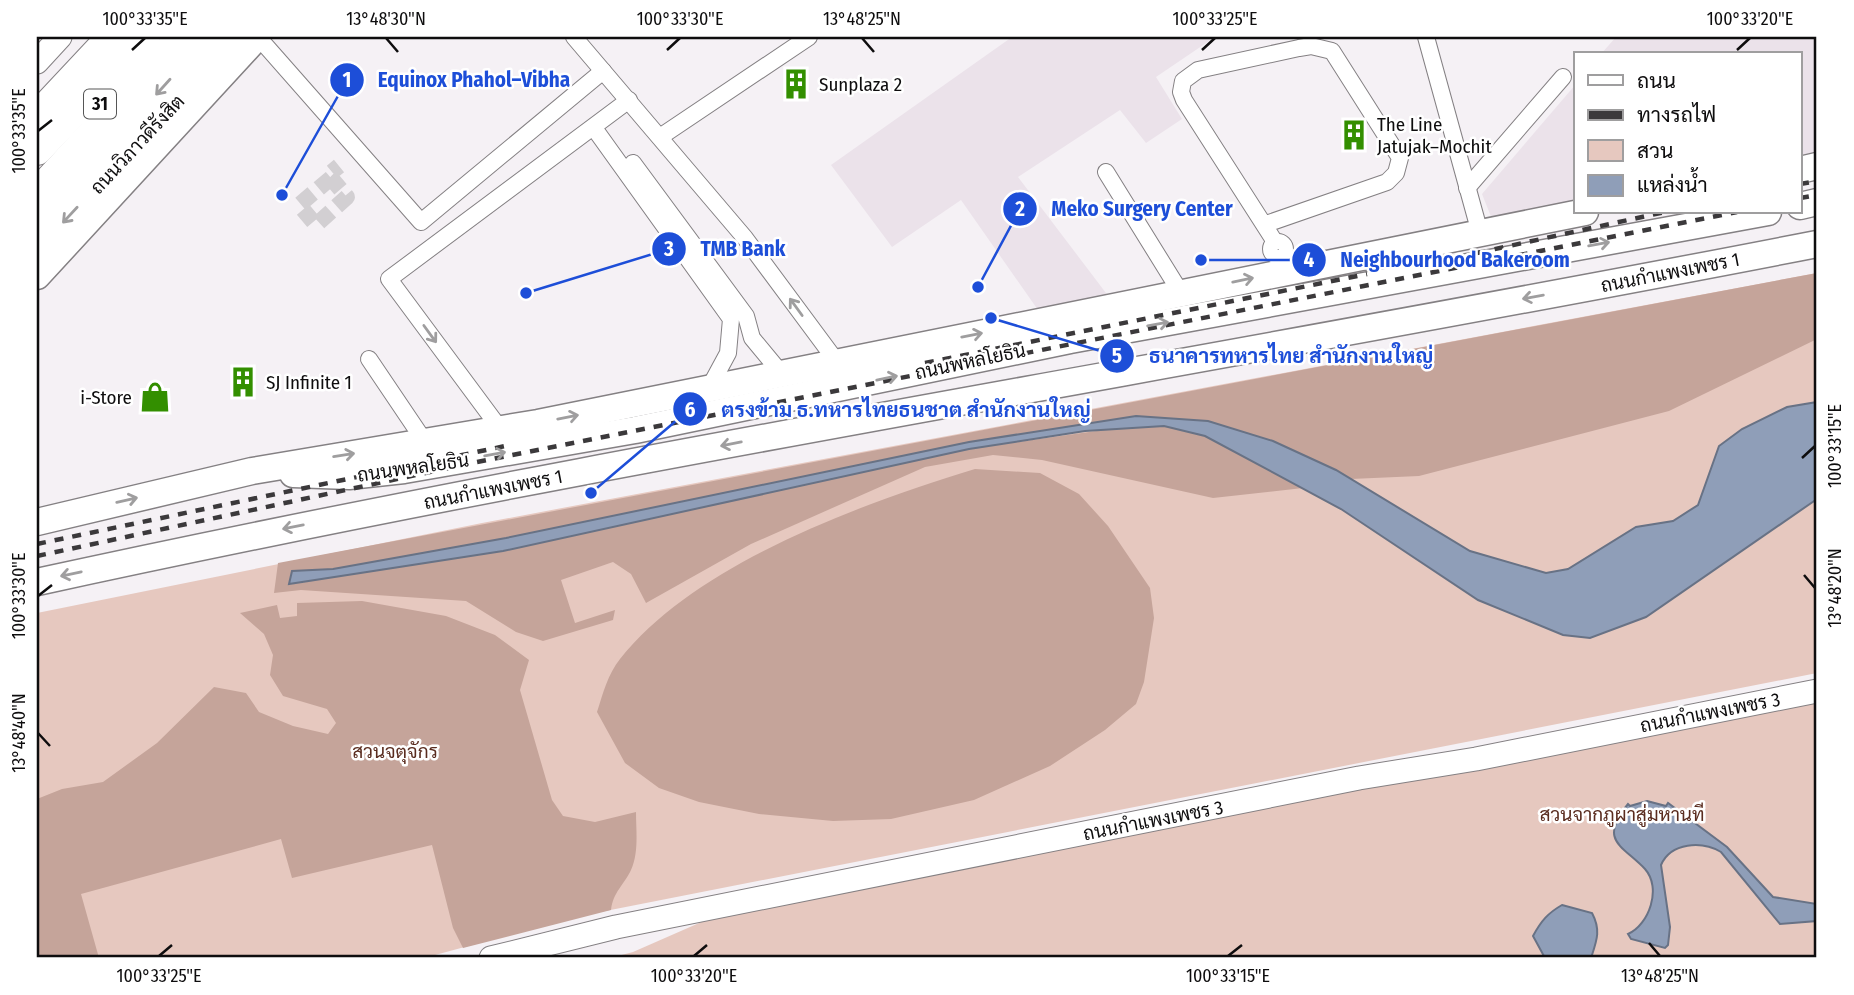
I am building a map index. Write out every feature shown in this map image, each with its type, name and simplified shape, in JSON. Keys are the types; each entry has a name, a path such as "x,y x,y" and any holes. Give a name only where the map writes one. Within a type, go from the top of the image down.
{"highway":[{"name":"31","path":"37,117 112,37"},
{"name":"31","path":"37,128 123,37"},
{"name":"31","path":"37,150 145,37"},
{"name":"31","path":"37,172 164,37"},
{"path":"37,194 182,37"}],"main road":[{"path":"37,225 209,37"},
{"path":"37,276 257,37"},
{"name":"ถนนพหลโยธิน","path":"37,522 252,471 501,430 1181,293 1279,257 1480,233 1575,214"},
{"name":"ถนนพหลโยธิน","path":"252,471 326,476 404,470 635,430 990,356 1757,214"},
{"name":"ถนนกำแพงเพชร 1","path":"37,582 267,532 1817,244"},
{"path":"990,356 1047,320"}],"street":[{"path":"37,62 60,37"},
{"name":"ถนนวิภาวดีรังสิต","path":"37,250 236,37"},
{"path":"257,37 421,222 603,71"},
{"path":"574,37 745,238 836,362"},
{"path":"660,137 809,37"},
{"path":"1426,37 1480,233"},
{"path":"1266,224 1387,182 1399,169 1400,158 1332,51 1311,46 1300,48 1198,69 1183,81 1181,92 1184,100 1266,224 1279,257"},
{"path":"1467,188 1563,77"},
{"path":"501,430 389,279 629,100"},
{"path":"598,125 746,316 752,338"},
{"path":"598,125 732,319 731,340 719,374 709,390"},
{"path":"1106,172 1181,293"},
{"path":"731,340 741,331 752,338 781,373"},
{"path":"369,359 425,442"},
{"name":"ถนนกำแพงเพชร 3","path":"491,958 630,925 1359,778 1476,759 1817,691"}],"shaded area":[{"path":"1012,37 1215,37 1156,77 1182,119 1146,143 1120,110 1018,177 1109,297 1038,310 961,200 892,247 831,165"},
{"path":"1616,37 1817,37 1817,158 1801,161 1801,52 1603,52"},
{"path":"1574,86 1574,207 1494,224 1482,194"}],"green space":[{"name":"สวนจตุจักร","path":"1817,273 1817,673 580,916 424,958 37,958 37,613 482,523"},
{"path":"1817,273 1817,339 1669,411 1419,476 1351,479 1270,440 1208,421 1136,416 969,442 506,538 333,569 293,571 289,583 503,551 969,449 1132,426 1164,426 1205,436 1303,488 1213,498 1042,460 993,455 925,467 751,544 646,603 631,574 613,562 561,580 575,623 615,610 613,620 543,641 516,632 466,601 301,590 274,593 278,563"},
{"path":"975,469 1040,473 1079,494 1108,526 1150,588 1154,618 1144,682 1136,704 1105,730 1050,766 974,800 891,819 833,821 759,814 699,802 659,788 625,763 597,712 606,684 616,665 652,625 692,594 783,541 882,500"},
{"path":"362,601 446,616 495,635 529,660 520,690 552,800 563,816 595,822 636,812 634,863 614,898 611,910 463,948 453,928 432,845 292,878 281,839 81,894 99,958 37,958 37,799 62,789 103,782 157,743 214,687 246,693 259,712 293,726 328,734 336,723 327,709 283,696 270,675 273,655 264,634 240,613 277,605 280,618 297,616 297,603"},
{"name":"สวนจากภูผาสู่มหานที","path":"1817,697 1817,958 610,958 633,952 706,920"}],"water":[{"path":"1817,402 1817,499 1646,617 1590,638 1563,635 1478,600 1341,509 1205,436 1164,426 1085,431 969,449 503,551 289,584 292,571 333,569 506,538 969,442 1136,416 1208,421 1273,441 1336,470 1470,551 1546,573 1568,569 1636,527 1673,521 1698,505 1719,446 1742,429 1787,407"},
{"path":"1647,801 1666,806 1668,803 1727,847 1773,897 1817,904 1817,921 1780,924 1721,852 1696,845 1672,852 1661,865 1670,927 1668,945 1665,948 1631,939 1628,934 1642,923 1651,905 1652,886 1645,869 1622,848 1614,834 1619,816 1628,804 1630,806"},
{"path":"1562,905 1592,913 1597,935 1591,958 1545,958 1533,936 1545,918"},
{"path":"926,957 1097,958 907,958"}],"tunnel":[{"path":"331,178 299,205 316,225 347,197 331,178 328,175 339,166"}],"railway":[{"path":"1801,184 1817,181"},
{"path":"1801,198 1817,195"},
{"path":"1477,253 1656,214"},
{"path":"37,556 472,463 1727,214"},
{"path":"925,363 1367,274"},
{"path":"37,544 510,445"}],"place":[{"name":"Sunplaza 2","path":"796,84"},
{"name":"The Line Jatujak–Mochit","path":"1354,135"},
{"name":"Equinox Phahol–Vibha","path":"282,195"},
{"name":"Neighbourhood Bakeroom","path":"1201,260"},
{"name":"Meko Surgery Center","path":"978,287"},
{"name":"TMB Bank","path":"526,293"},
{"name":"ธนาคารทหารไทย สำนักงานใหญ่","path":"991,318"},
{"name":"SJ Infinite 1","path":"243,382"},
{"name":"i-Store","path":"155,397"},
{"name":"ตรงข้าม ธ.ทหารไทยธนชาต สำนักงานใหญ่","path":"591,493"}]}
